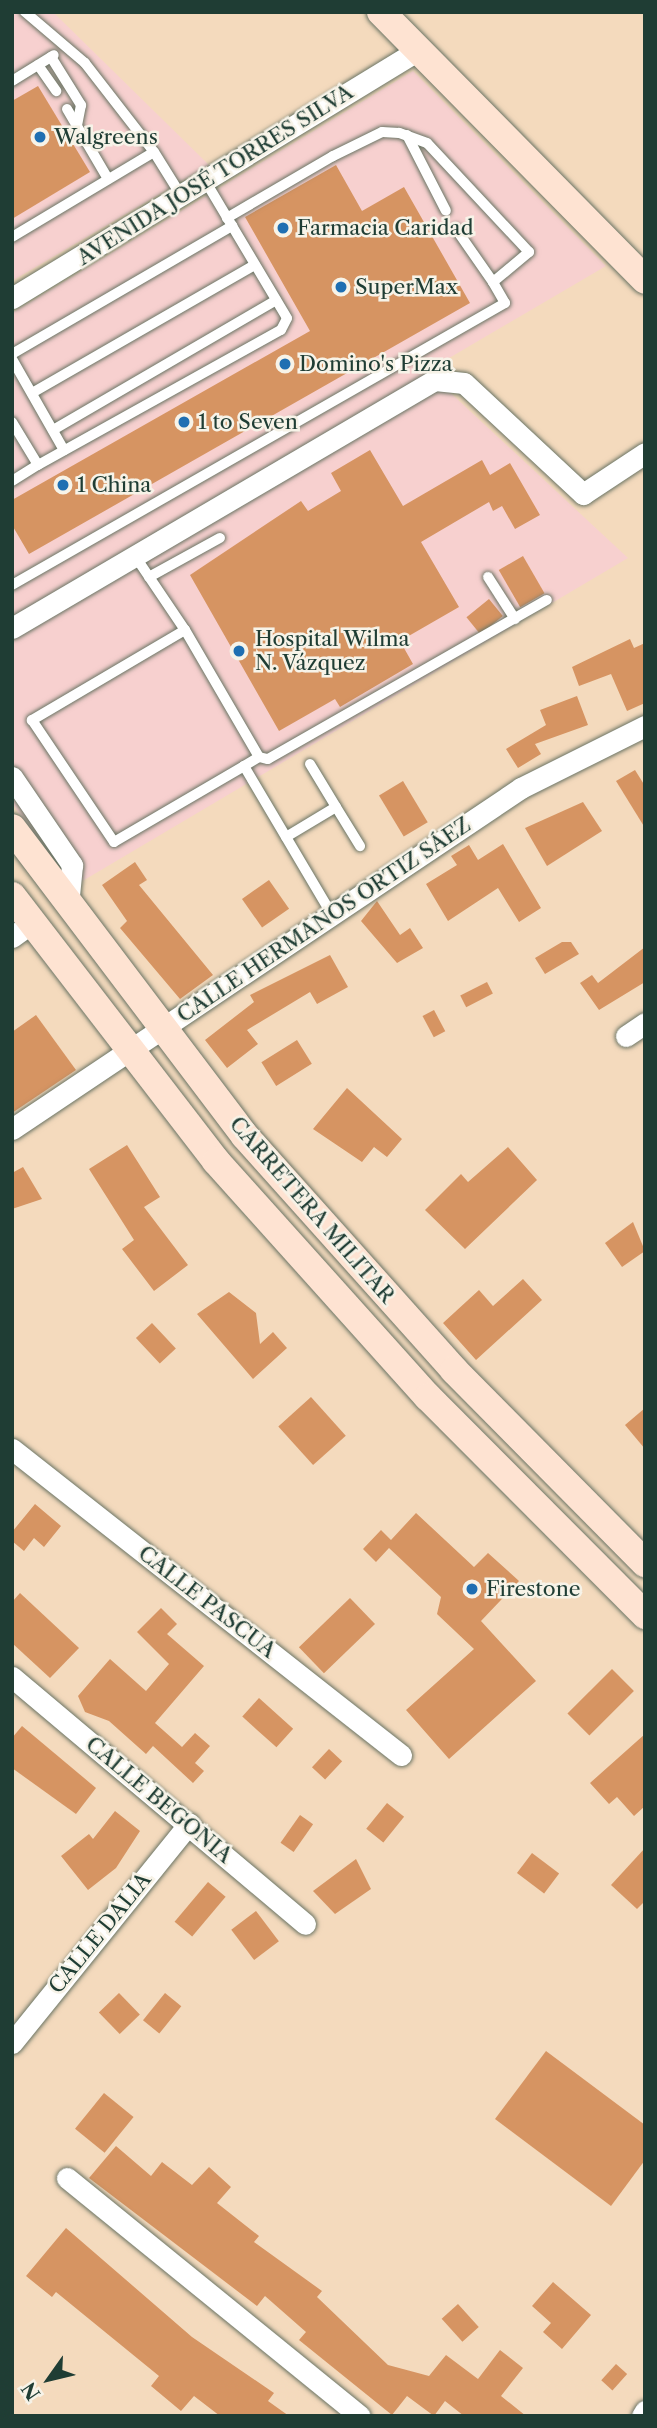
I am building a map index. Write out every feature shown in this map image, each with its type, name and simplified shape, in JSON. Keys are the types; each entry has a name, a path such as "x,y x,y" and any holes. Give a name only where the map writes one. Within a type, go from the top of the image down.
{"main road":[{"path":"381,12 645,280"},
{"name":"CARRETERA MILITAR","path":"12,828 160,1030 245,1136 454,1370 645,1563"},
{"name":"CARRETERA MILITAR","path":"12,896 22,930 129,1053 216,1161 428,1397 645,1615"}],"street":[{"name":"AVENIDA JOSÉ TORRES SILVA","path":"12,298 182,197 418,50"},
{"path":"12,628 435,380 464,383 583,494 645,453"},
{"name":"CALLE HERMANOS ORTIZ SÁEZ","path":"12,1129 521,788 645,726"},
{"path":"12,777 72,865 68,906"},
{"path":"626,1036 645,1023"},
{"name":"CALLE PASCUA","path":"12,1449 401,1755"},
{"name":"CALLE BEGONIA","path":"12,1677 305,1924"},
{"name":"CALLE DALIA","path":"16,2031 189,1824"},
{"path":"66,2178 360,2416"}],"lane":[{"path":"25,12 85,63 154,152 182,197"},
{"path":"12,81 65,47"},
{"path":"51,57 80,105 77,126"},
{"path":"38,65 56,91"},
{"path":"67,109 108,179"},
{"path":"64,450 12,357 382,132 407,135 427,143 457,171 529,252 492,282"},
{"path":"407,135 446,211"},
{"path":"12,237 154,152"},
{"path":"12,481 281,330 287,318 206,182"},
{"path":"12,585 505,303 456,229"},
{"path":"32,393 256,265"},
{"path":"53,430 276,300"},
{"path":"12,422 38,465"},
{"path":"149,577 220,538"},
{"path":"135,556 185,630 259,757"},
{"path":"488,577 515,619"},
{"path":"185,630 32,720 114,842 259,757 268,759 547,600"},
{"path":"310,764 360,846"},
{"path":"244,766 332,915"},
{"path":"286,837 336,807"}],"shaded area":[{"path":"12,12 53,12 209,165 12,281"},
{"path":"413,71 606,266 427,371 628,558 69,889 12,803 12,313"}],"building":[{"name":"Walgreens","path":"38,86 90,172 12,219 12,101"},
{"path":"336,165 362,211 404,187 470,303 29,554 12,525 12,500 310,331 245,217"},
{"path":"370,450 403,506 482,460 490,475 510,463 540,515 515,529 502,506 493,511 489,502 421,542 459,607 400,641 413,664 340,707 335,699 279,731 190,575 301,501 308,511 341,491 331,473"},
{"path":"523,556 544,593 520,607 499,570"},
{"path":"489,599 503,616 480,634 466,617"},
{"path":"630,639 634,648 645,643 645,703 627,711 611,674 579,686 572,667"},
{"path":"577,696 588,725 535,744 541,754 518,768 506,749 546,725 540,710"},
{"path":"635,770 645,786 645,828 616,781"},
{"path":"403,781 428,822 404,837 379,795"},
{"path":"583,802 602,831 547,866 525,828"},
{"path":"503,844 541,908 519,922 498,888 448,921 426,884 457,865 451,856 469,845 478,860"},
{"path":"135,862 147,880 139,885 213,975 180,999 120,928 127,921 102,885"},
{"path":"269,880 289,909 262,928 242,899"},
{"path":"377,901 400,935 410,928 423,948 397,963 361,921"},
{"path":"562,942 571,942 579,954 545,974 535,958"},
{"path":"645,947 645,982 599,1010 580,983 592,975 598,983"},
{"path":"330,955 348,987 317,1004 310,992 247,1030 258,1044 227,1068 205,1040 254,1002 250,995"},
{"path":"487,982 493,994 466,1007 460,996"},
{"path":"434,1010 445,1031 434,1037 423,1016"},
{"path":"36,1015 76,1070 12,1113 12,1032"},
{"path":"297,1040 312,1064 276,1086 261,1062"},
{"path":"347,1088 402,1139 387,1157 374,1147 362,1162 313,1129"},
{"path":"127,1145 160,1197 144,1207 188,1265 154,1291 122,1249 134,1240 89,1169"},
{"path":"508,1147 537,1180 465,1249 425,1210 461,1174 468,1182"},
{"path":"23,1167 42,1199 12,1209 12,1173"},
{"path":"633,1222 645,1251 622,1267 605,1243"},
{"path":"523,1279 542,1300 476,1360 443,1323 479,1290 493,1306"},
{"path":"229,1292 256,1313 260,1344 273,1332 287,1348 253,1379 197,1314"},
{"path":"152,1323 176,1349 160,1364 136,1338"},
{"path":"311,1397 346,1436 313,1465 278,1426"},
{"path":"645,1408 645,1449 625,1425"},
{"path":"35,1504 61,1526 44,1547 34,1538 24,1551 12,1541 12,1532"},
{"path":"416,1513 474,1567 488,1553 519,1581 481,1621 536,1681 449,1759 406,1710 474,1649 437,1614 441,1597 389,1548 376,1562 363,1549 381,1530 391,1540"},
{"path":"20,1593 79,1648 50,1678 12,1643 12,1602"},
{"path":"350,1598 375,1624 324,1673 299,1647"},
{"path":"161,1608 177,1624 167,1634 204,1666 155,1723 182,1747 195,1733 210,1746 195,1763 204,1771 193,1783 153,1746 146,1754 109,1721 85,1712 78,1696 110,1659 146,1691 169,1664 137,1632"},
{"path":"612,1669 634,1691 589,1735 567,1714"},
{"path":"259,1698 293,1729 276,1747 242,1717"},
{"path":"22,1726 96,1788 76,1814 12,1768 12,1738"},
{"path":"645,1734 645,1806 634,1816 617,1797 609,1804 590,1783"},
{"path":"329,1749 342,1761 325,1780 312,1767"},
{"path":"387,1803 404,1817 383,1842 366,1829"},
{"path":"115,1811 140,1831 116,1868 88,1890 61,1856 89,1834 93,1839"},
{"path":"300,1815 313,1824 294,1852 280,1843"},
{"path":"645,1848 645,1901 637,1909 611,1885"},
{"path":"532,1853 559,1873 544,1893 517,1873"},
{"path":"356,1859 371,1889 335,1914 313,1891"},
{"path":"208,1882 226,1897 192,1937 175,1922"},
{"path":"256,1911 279,1941 254,1960 231,1930"},
{"path":"119,1993 140,2015 120,2034 99,2012"},
{"path":"165,1993 181,2006 159,2033 143,2020"},
{"path":"546,2051 645,2125 645,2160 611,2206 495,2119"},
{"path":"104,2093 134,2117 105,2153 75,2129"},
{"path":"116,2146 151,2176 162,2162 192,2185 209,2167 231,2187 217,2203 259,2236 254,2242 322,2291 317,2297 388,2365 429,2376 446,2355 478,2379 500,2350 523,2368 501,2396 526,2416 464,2416 445,2401 434,2416 407,2396 392,2415 299,2340 306,2332 265,2296 257,2306 89,2178"},
{"path":"66,2228 192,2337 274,2393 268,2401 289,2416 220,2416 194,2396 181,2411 151,2386 159,2376 56,2292 52,2297 26,2276"},
{"path":"553,2282 591,2315 562,2349 543,2332 551,2323 532,2306"},
{"path":"458,2304 479,2327 462,2342 442,2319"},
{"path":"616,2364 627,2374 612,2390 601,2380"}],"place":[{"name":"Walgreens","path":"40,137"},
{"name":"Farmacia Caridad","path":"283,228"},
{"name":"SuperMax","path":"341,287"},
{"name":"Domino's Pizza","path":"285,364"},
{"name":"1 to Seven","path":"184,422"},
{"name":"1 China","path":"63,485"},
{"name":"Hospital Wilma N. Vázquez","path":"239,651"},
{"name":"Firestone","path":"472,1589"}]}
